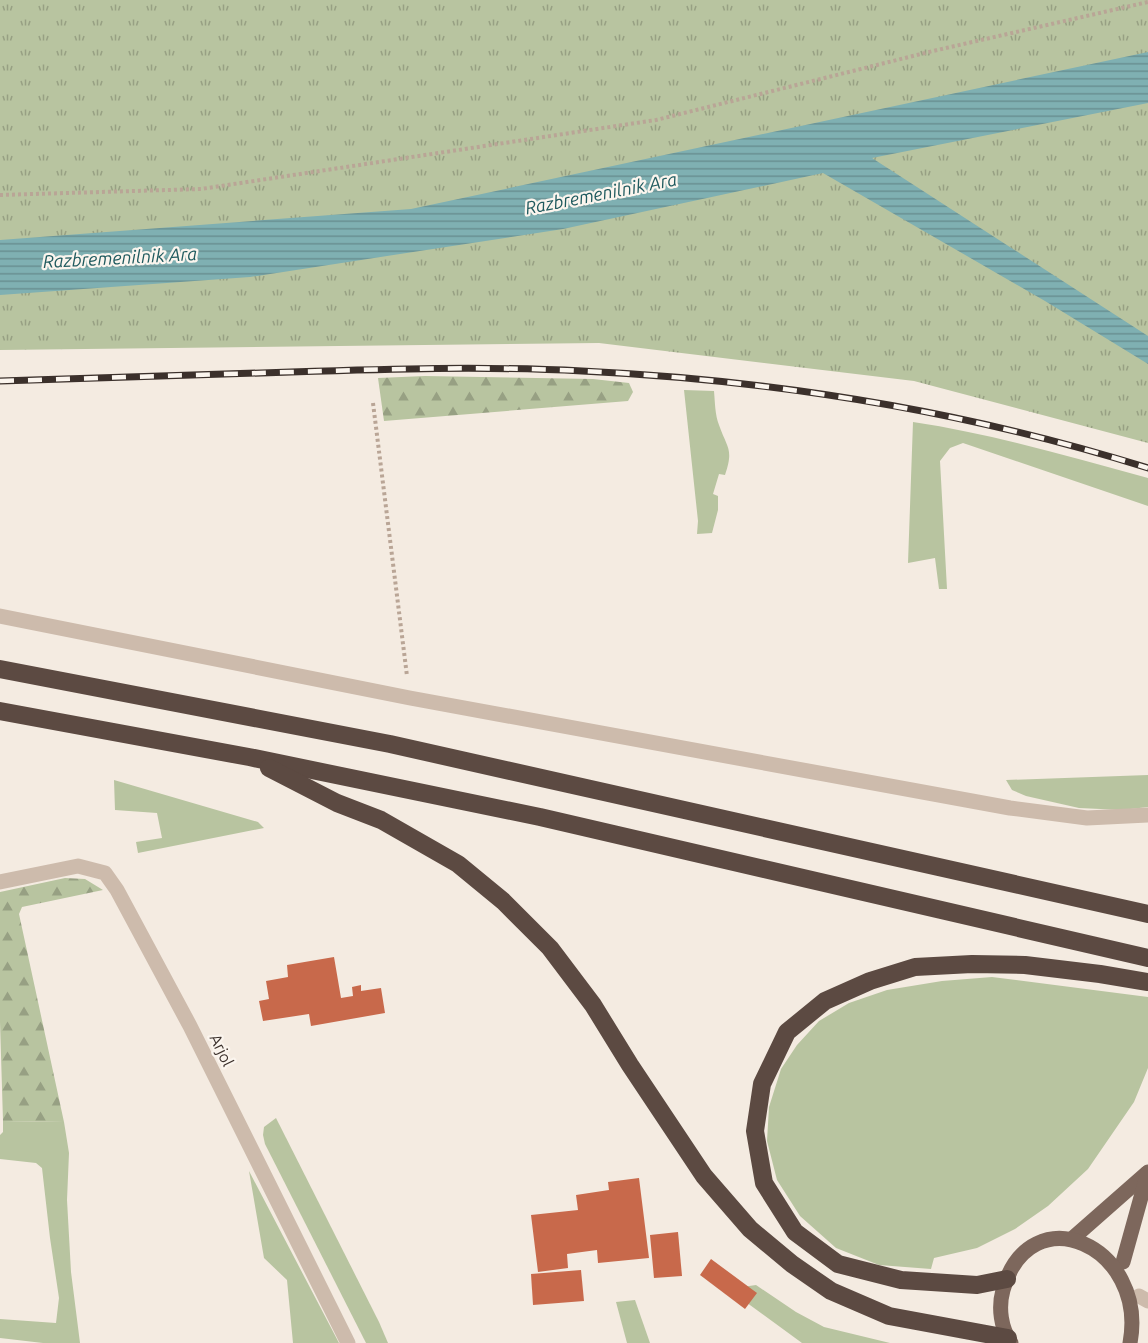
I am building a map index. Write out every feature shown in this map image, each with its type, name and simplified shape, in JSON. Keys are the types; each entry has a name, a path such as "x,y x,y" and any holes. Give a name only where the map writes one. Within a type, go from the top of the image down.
{"highway":[{"path":"0,669 390,744 1148,914"},
{"path":"0,711 249,757 540,817 1148,958"},
{"path":"249,757 337,803 381,820 458,864 502,901 549,948 593,1005 630,1065 705,1176 750,1229 792,1264 831,1291 889,1316 1009,1340"},
{"path":"1006,1279 977,1285 901,1280 838,1264 795,1232 764,1183 755,1131 762,1084 787,1032 825,1001 870,981 915,967 972,964 1025,965 1148,982"}],"main road":[{"path":"1073,1238 1148,1172"},
{"path":"1123,1262 1148,1172"},
{"path":"1009,1340 1000,1309 1006,1279 1015,1265 1041,1244 1056,1239 1073,1238 1092,1241 1109,1250 1123,1262 1133,1278 1143,1299 1136,1331 1130,1343"}],"street":[{"path":"0,616 410,698 1010,808 1087,818 1148,816"},
{"name":"Arjol","path":"0,882 78,866 105,873 117,890 190,1026 348,1343"}],"path":[{"path":"0,195 201,189 656,120 933,51 1148,2"},
{"path":"373,403 410,698"}],"green space":[{"path":"0,0 1148,0 1148,443 914,381 599,343 0,350"},
{"path":"425,376 593,379 629,383 633,392 628,401 384,421 378,378"},
{"path":"684,390 714,391 718,421 729,454 725,475 719,474 713,494 718,496 718,510 712,533 697,534 698,521"},
{"path":"913,422 1002,439 1148,478 1148,506 963,443 950,448 940,461 947,589 939,589 935,558 908,563"},
{"path":"1148,775 1148,807 1122,810 1079,808 1026,796 1012,790 1006,780"},
{"path":"114,780 258,822 264,828 138,853 136,842 162,838 157,813 115,810"},
{"path":"65,878 85,879 103,890 22,907 19,914 64,1122 3,1121 0,892"},
{"path":"992,977 1148,997 1148,1068 1134,1102 1088,1169 1048,1206 1015,1229 977,1248 934,1258 931,1269 879,1265 836,1248 800,1216 777,1180 767,1141 769,1107 781,1069 797,1045 819,1021 849,1003 887,990 942,981"},
{"path":"276,1118 388,1343 366,1343 265,1144 264,1127"},
{"path":"3,1121 64,1122 69,1153 67,1200 71,1272 80,1343 43,1343 0,1338 0,1319 56,1323 59,1298 42,1168 36,1163 0,1159 0,1135 3,1132"},
{"path":"249,1171 339,1343 293,1343 287,1280 264,1258"},
{"path":"756,1285 796,1312 824,1327 890,1343 802,1343 728,1289"},
{"path":"635,1300 650,1343 627,1343 616,1302"}],"water":[{"name":"Razbremenilnik Ara","path":"1148,52 1148,103 872,158 1148,336 1148,364 1045,301 823,173 563,229 250,277 0,295 0,240 411,209"}],"building":[{"path":"334,957 341,998 353,996 352,987 361,985 361,991 381,988 385,1013 311,1026 309,1014 263,1021 259,1001 269,999 266,981 288,977 287,965"},
{"path":"639,1178 649,1258 598,1263 597,1250 567,1254 568,1268 538,1272 531,1215 578,1210 576,1195 609,1190 608,1182"},
{"path":"678,1232 682,1276 654,1278 650,1235"},
{"path":"711,1259 757,1293 745,1309 700,1275"},
{"path":"581,1270 584,1301 533,1305 531,1274"}],"railway":[{"path":"0,381 436,368 546,369 653,375 797,391 939,415 1010,430 1148,468"}]}
